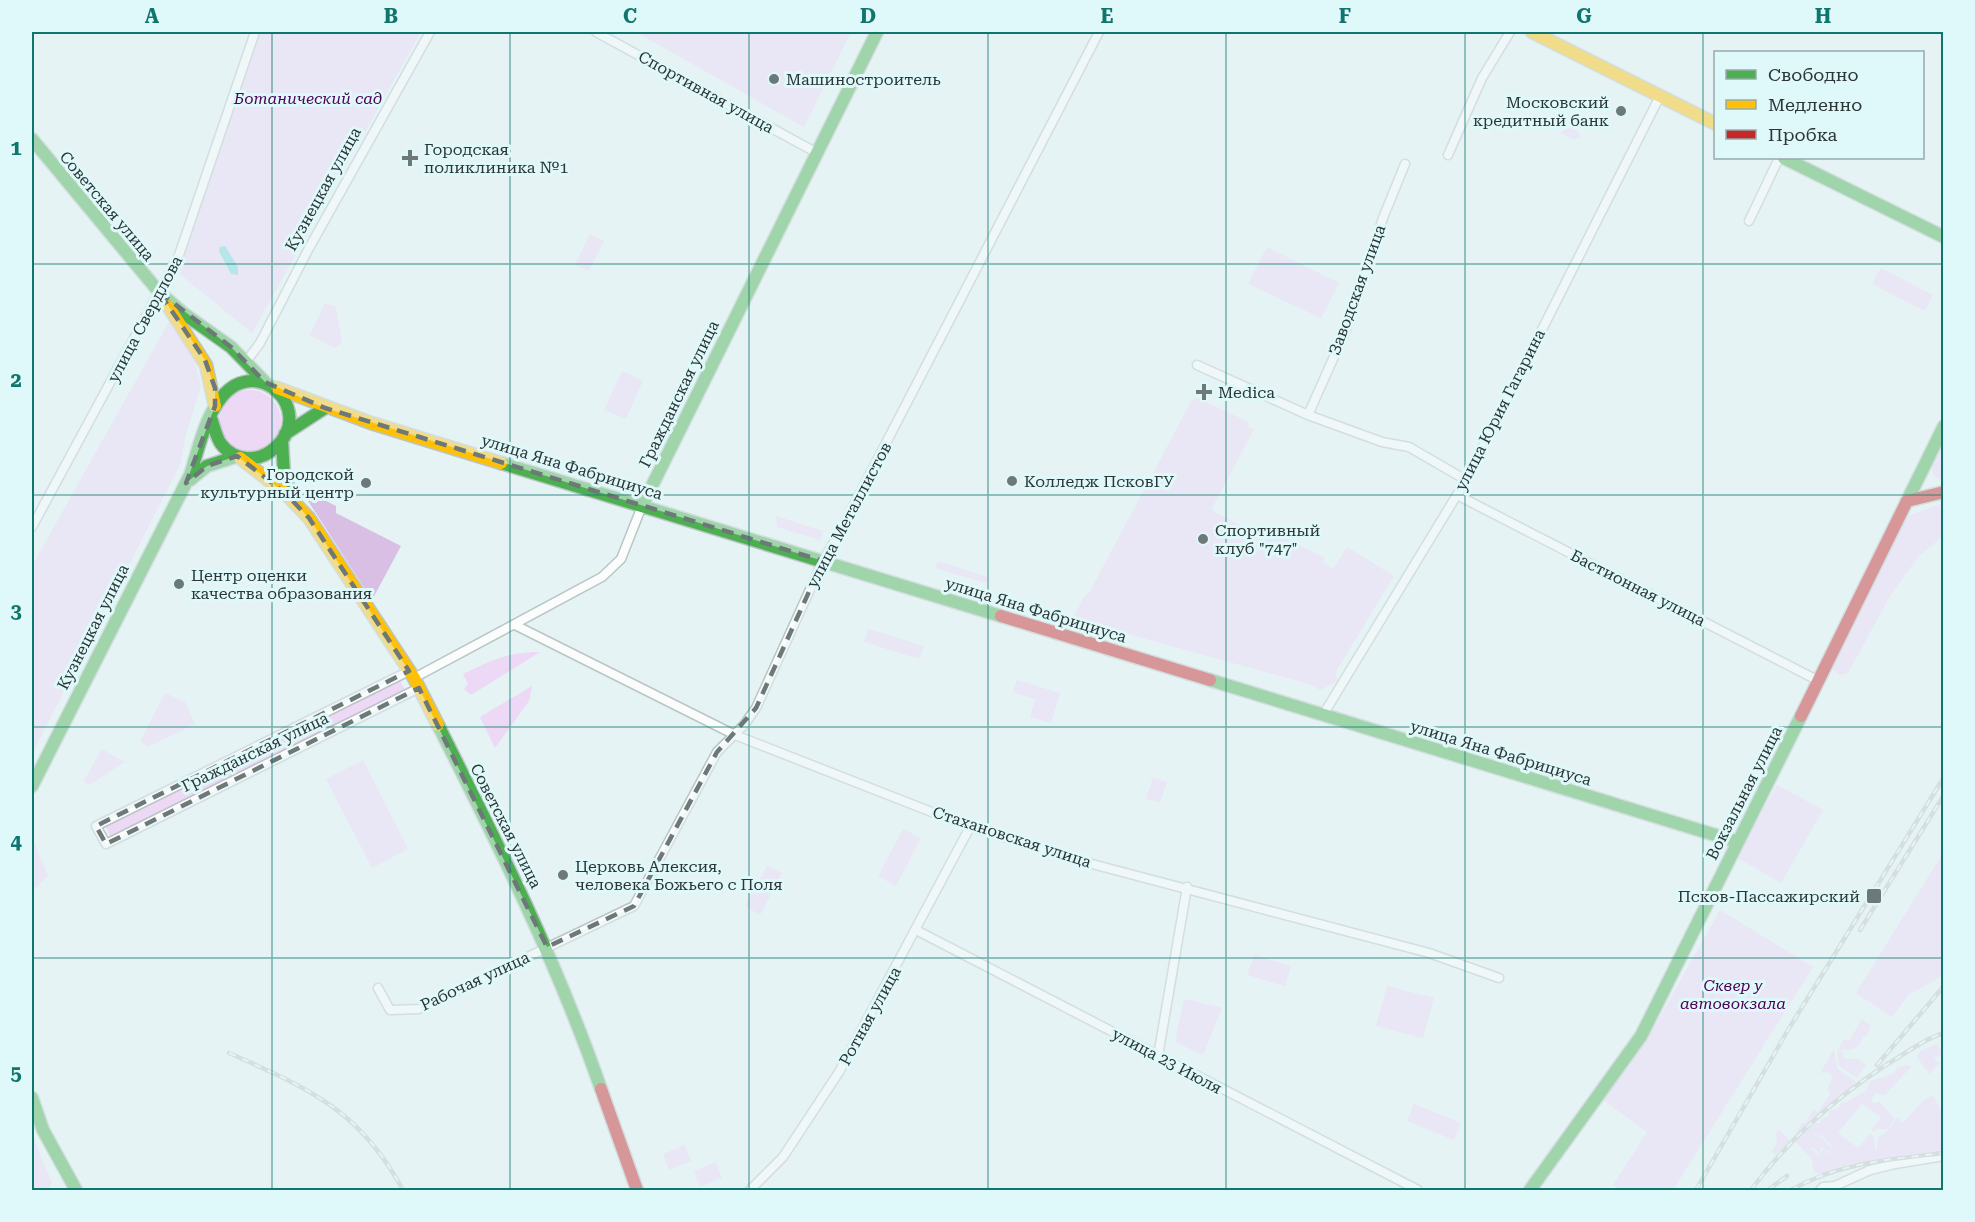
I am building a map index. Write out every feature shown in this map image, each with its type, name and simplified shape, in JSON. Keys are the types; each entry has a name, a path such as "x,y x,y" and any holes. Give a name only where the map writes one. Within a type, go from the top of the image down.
{"main road":[{"name":"Гражданская улица","path":"642,506 878,32"},
{"path":"1532,32 1714,122"},
{"name":"Советская улица","path":"32,139 159,292 205,360 215,388 213,412"},
{"path":"1786,159 1944,237"},
{"name":"Советская улица","path":"159,292 183,313 231,347 265,382"},
{"path":"284,437 289,415 287,405 277,388 265,382 247,381 230,387 213,412 218,442 238,458 260,458 276,448 284,437 325,408"},
{"name":"улица Яна Фабрициуса","path":"277,388 325,408 1738,842"},
{"name":"Кузнецкая улица","path":"32,786 186,483 213,412"},
{"name":"Вокзальная улица","path":"1530,1191 1641,1036 1944,426"},
{"name":"Советская улица","path":"284,437 284,476 296,503 334,554 414,679 515,878 573,1008 637,1191"},
{"name":"Советская улица","path":"238,458 296,503"},
{"name":"Кузнецкая улица","path":"186,483 207,466 238,458"},
{"path":"1907,501 1944,492"},
{"path":"32,1098 43,1130 76,1191"}],"street":[{"name":"улица Свердлова","path":"32,527 179,255 255,32"},
{"name":"Кузнецкая улица","path":"245,363 260,343 308,250 430,32"},
{"name":"Спортивная улица","path":"596,32 817,153"},
{"name":"улица Металлистов","path":"547,947 634,906 717,752 735,735 756,708 823,561 1099,32"},
{"path":"1448,155 1482,78 1510,32"},
{"name":"улица Юрия Гагарина","path":"1323,716 1466,480 1660,96"},
{"path":"1749,221 1779,159"},
{"name":"Заводская улица","path":"1308,415 1345,332 1383,218 1404,164"},
{"path":"1197,365 1308,415 1382,442 1409,447 1466,480"},
{"name":"Бастионная улица","path":"1457,495 1819,681"},
{"name":"Гражданская улица","path":"414,679 96,826 106,844 515,625 602,577 621,559 642,506"},
{"name":"Стахановская улица","path":"515,625 735,735 970,827 1083,861 1429,953 1499,978"},
{"name":"Ротная улица","path":"750,1191 783,1157 839,1072 970,827"},
{"path":"1158,1056 1187,887"},
{"name":"улица 23 Июля","path":"916,930 1418,1191"},
{"name":"Рабочая улица","path":"378,988 390,1010 419,1009 547,947"},
{"path":"1820,1191 1823,1187 1835,1186 1870,1170 1944,1156"}],"highlighted area":[{"path":"159,292 231,347 265,382 325,408 823,561 756,708 717,752 634,906 547,947 419,688 106,844 96,826 409,671 309,518 284,492 237,456 207,466 186,483 215,406 215,388 205,360"}],"green space":[{"name":"Ботанический сад","path":"261,32 421,32 252,333 176,271"},
{"name":"Машиностроитель","path":"636,32 851,32 804,127"},
{"path":"1568,127 1579,132 1580,138 1573,139 1560,133"},
{"path":"590,234 604,241 589,271 575,265"},
{"path":"1267,247 1339,283 1321,318 1248,284"},
{"path":"1881,268 1933,295 1925,311 1872,284"},
{"path":"325,303 336,307 342,342 335,348 310,335"},
{"path":"170,320 193,353 201,386 185,438 181,463 32,754 32,566"},
{"path":"622,371 643,381 626,419 604,410"},
{"path":"250,390 267,395 272,399 276,404 281,421 276,438 272,443 267,447 250,452 233,447 228,443 224,438 219,421 224,404 228,399 233,395"},
{"name":"Спортивный клуб \"747\"","path":"1197,398 1249,422 1247,426 1254,429 1211,510 1253,532 1258,524 1324,558 1323,562 1333,569 1347,547 1394,576 1335,673 1338,681 1320,690 1313,685 1073,619 1192,400"},
{"path":"1943,444 1943,480 1940,480 1935,476 1932,468"},
{"path":"1943,503 1943,536 1918,557 1890,596 1848,673 1840,675 1832,669 1908,516"},
{"path":"776,516 823,531 820,540 777,527"},
{"path":"938,561 988,577 986,583 935,568"},
{"path":"868,629 924,646 919,659 864,642"},
{"path":"540,652 471,695 464,689 468,684 463,674 500,658 519,653"},
{"path":"399,679 406,692 111,838 105,825"},
{"path":"1017,680 1060,693 1051,723 1030,717 1035,699 1013,692"},
{"path":"532,686 529,701 495,748 480,717"},
{"path":"165,693 185,702 195,724 148,747 140,742"},
{"path":"102,749 125,762 89,785 83,782"},
{"path":"363,760 408,849 372,868 326,779"},
{"path":"1153,777 1167,782 1160,803 1146,799"},
{"path":"1777,785 1823,810 1781,883 1736,857"},
{"path":"903,829 921,838 896,886 878,876"},
{"path":"32,837 48,876 32,891"},
{"path":"1943,853 1943,970 1939,978 1908,995 1892,1017 1856,993"},
{"path":"767,866 782,873 760,915 745,906"},
{"name":"Сквер у автовокзала","path":"1720,910 1813,967 1673,1190 1622,1190 1613,1185 1647,1132 1603,1100 1648,1038"},
{"path":"1254,955 1291,966 1285,986 1247,975"},
{"path":"1387,986 1434,998 1423,1038 1376,1026"},
{"path":"1184,999 1222,1008 1203,1055 1175,1042"},
{"path":"1862,1019 1871,1026 1866,1036 1862,1037 1856,1048 1838,1050 1844,1039 1849,1041"},
{"path":"1937,1044 1943,1055 1934,1057 1939,1064 1929,1074 1917,1057 1920,1051"},
{"path":"1834,1049 1837,1068 1856,1082 1793,1139 1802,1122 1805,1123 1813,1110 1818,1112 1831,1093 1827,1090 1833,1076 1829,1072 1820,1073"},
{"path":"1837,1051 1842,1051 1845,1059 1858,1059 1866,1065 1857,1078 1839,1066"},
{"path":"1907,1065 1911,1067 1885,1095 1876,1093 1871,1100 1874,1103 1880,1102 1894,1118 1889,1129 1877,1129 1874,1132 1872,1130 1881,1117 1862,1104 1838,1133 1858,1148 1870,1134 1874,1137 1876,1152 1878,1138 1890,1129 1897,1117 1903,1123 1924,1100 1933,1095 1943,1114 1943,1150 1851,1164 1821,1174 1814,1172 1812,1159 1795,1141 1811,1126 1815,1136 1821,1137 1831,1147 1830,1152 1823,1148 1820,1149 1820,1154 1811,1148 1819,1156 1823,1149 1830,1154 1832,1146 1821,1135 1816,1136 1812,1128 1815,1123 1820,1123 1821,1118 1828,1117 1829,1111 1839,1108 1841,1103 1867,1090 1870,1081 1893,1074 1897,1068"},
{"path":"1414,1104 1461,1123 1454,1140 1407,1121"},
{"path":"1780,1130 1790,1141 1775,1155 1771,1151 1777,1144 1776,1132"},
{"path":"32,1134 52,1183 48,1190 32,1190"},
{"path":"685,1145 691,1161 669,1170 663,1154"},
{"path":"716,1162 722,1178 700,1187 694,1171"}],"shaded area":[{"path":"299,487 336,506 336,513 401,546 372,600"}],"water":[{"path":"225,246 238,267 238,275 231,274 219,251 220,247"}],"railway":[{"path":"1696,1190 1788,1030 1944,777"},
{"path":"1860,930 1944,795"},
{"path":"1877,1065 1944,986"},
{"path":"1751,1190 1784,1151 1820,1115 1881,1069 1912,1049 1944,1033"},
{"path":"229,1053 283,1078 330,1105 369,1140 403,1190"},
{"path":"1791,1190 1846,1168 1885,1160 1944,1153"},
{"path":"1768,1190 1787,1176"}],"traffic: fast":[{"path":"642,506 877,32"},
{"path":"32,139 159,292 183,313 231,347 265,382"},
{"path":"1786,159 1944,237"},
{"path":"32,786 190,475 205,428 218,402 233,387 248,381 263,383 276,390 285,402 289,416 287,432 276,447 255,458 240,457 227,450 216,435 211,418"},
{"path":"285,434 325,408"},
{"path":"1907,501 1944,426"},
{"path":"282,440 284,476 292,496"},
{"path":"190,480 207,466 235,457"},
{"path":"501,463 1001,616"},
{"path":"1210,680 1738,842 1801,716"},
{"path":"438,725 546,949 601,1089"},
{"path":"1530,1190 1641,1036 1738,842"},
{"path":"32,1098 43,1130 76,1190"}],"traffic: slow":[{"path":"1532,32 1714,123"},
{"path":"168,306 206,365 215,406"},
{"path":"277,388 371,423 501,463"},
{"path":"240,458 284,492 309,518 414,678 438,725"}],"traffic: jam":[{"path":"1801,716 1907,501 1944,492"},
{"path":"1001,616 1210,680"},
{"path":"601,1089 637,1190"}],"place":[{"name":"Машиностроитель","path":"774,79"},
{"name":"Московский кредитный банк","path":"1621,111"},
{"name":"Городская поликлиника №1","path":"410,158"},
{"name":"Medica","path":"1204,392"},
{"name":"Колледж ПсковГУ","path":"1012,481"},
{"name":"Городской культурный центр","path":"366,483"},
{"name":"Спортивный клуб \"747\"","path":"1203,539"},
{"name":"Центр оценки качества образования","path":"179,584"},
{"name":"Церковь Алексия, человека Божьего с Поля","path":"563,875"},
{"name":"Псков-Пассажирский","path":"1874,896"}]}
